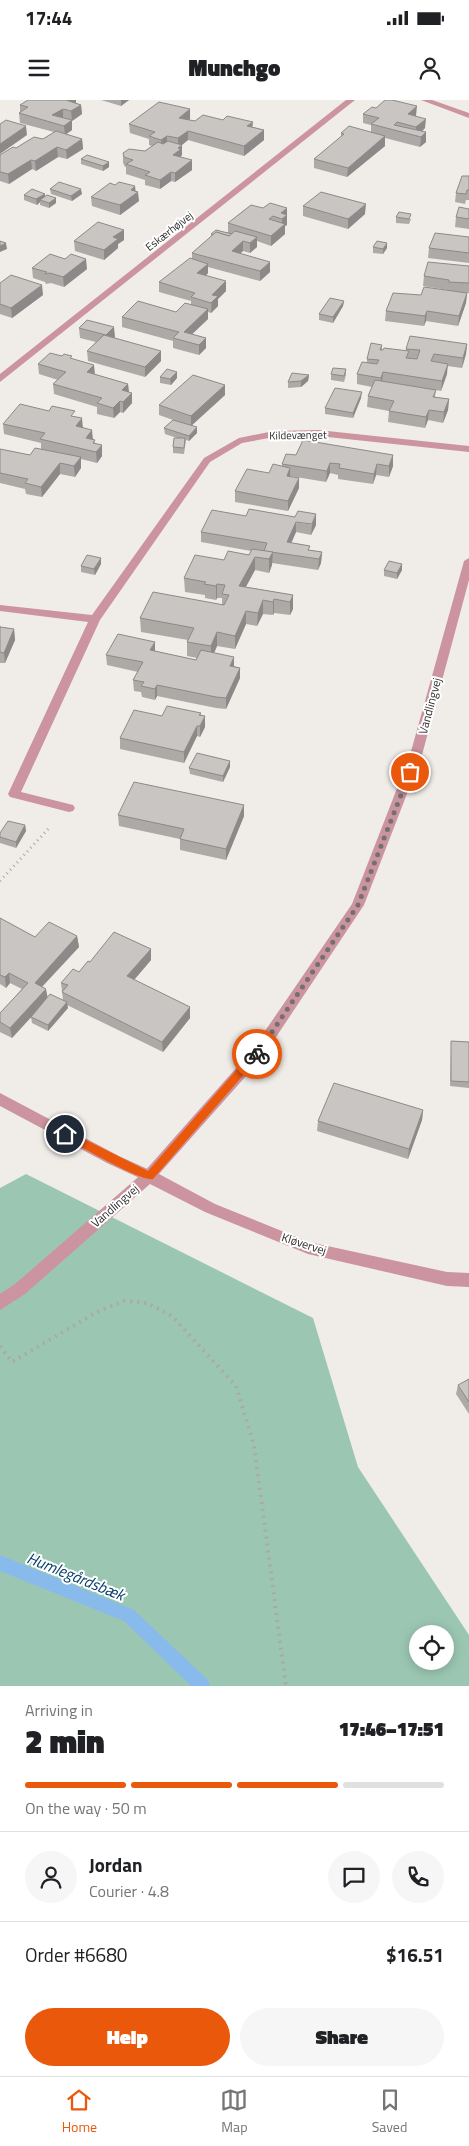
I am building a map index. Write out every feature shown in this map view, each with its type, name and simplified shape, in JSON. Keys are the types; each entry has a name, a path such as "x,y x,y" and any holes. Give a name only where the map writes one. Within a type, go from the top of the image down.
{"street":[{"name":"Eskærhøjvej","path":"0,379 351,100"},
{"path":"425,100 469,116"},
{"name":"Kildevænget","path":"69,808 14,794 95,619 207,460 240,441 274,434 318,433 469,449"},
{"name":"Vandlingvej","path":"0,1303 20,1289 149,1176 256,1054 358,905 416,755 469,561"},
{"path":"0,608 95,619"},
{"name":"Kløvervej","path":"0,1099 114,1160 210,1208 308,1248 447,1279 469,1280"}],"path":[{"path":"0,881 69,808"},
{"path":"0,1346 12,1362 97,1312 124,1302 147,1303 172,1316 236,1386 254,1445 286,1686"}],"green space":[{"path":"26,1174 313,1318 358,1467 469,1635 469,1686 0,1686 0,1188"}],"building":[{"path":"28,100 66,100 81,105 71,111 63,109 52,115 72,120 64,126 19,113 28,107 20,105"},
{"path":"385,100 417,106 408,114 426,119 416,127 397,122 394,125 426,132 421,137 371,124 379,118 363,114 372,107 376,108"},
{"path":"159,102 190,109 179,118 195,121 203,115 223,120 227,116 253,122 247,126 264,130 244,146 188,131 178,138 167,136 161,140 149,136 155,132 129,124"},
{"path":"6,120 26,126 0,144 0,124"},
{"path":"349,126 385,136 348,168 314,159 344,134 341,133"},
{"path":"56,131 82,139 66,150 57,147 35,161 31,160 8,174 0,172 0,155 34,137 43,139"},
{"path":"168,141 182,145 178,148 181,149 173,155 192,160 175,173 171,172 160,180 145,175 150,172 126,164 133,160 124,157 123,153 129,149 145,151 158,142 163,144"},
{"path":"87,155 109,162 103,166 81,159"},
{"path":"462,176 469,176 469,190 467,190 466,194 456,193"},
{"path":"59,182 81,189 71,196 50,189"},
{"path":"119,182 135,186 131,190 138,192 120,205 91,197 110,183 115,185"},
{"path":"32,189 45,194 36,199 24,195"},
{"path":"321,192 366,204 348,219 303,206"},
{"path":"47,195 56,198 49,203 40,200"},
{"path":"270,203 287,208 281,213 287,215 282,219 273,216 269,219 285,224 271,236 228,223 251,205 263,208"},
{"path":"459,207 469,209 469,219 456,217"},
{"path":"399,212 411,214 409,219 396,217"},
{"path":"98,222 124,230 113,237 118,239 104,250 74,241"},
{"path":"216,230 232,234 229,236 216,232 213,235 211,234"},
{"path":"235,231 257,237 250,243 243,241 232,251 270,262 260,271 192,253 216,232 229,236"},
{"path":"435,233 469,237 469,253 429,248"},
{"path":"377,241 387,243 383,249 373,247"},
{"path":"50,254 65,259 71,254 86,259 63,277 50,273 45,274 47,272 32,268"},
{"path":"190,258 208,264 197,273 226,281 212,295 218,296 211,303 191,297 195,293 159,282"},
{"path":"428,262 469,266 469,283 449,282 449,280 424,276"},
{"path":"11,275 42,285 11,308 0,304 0,283"},
{"path":"424,287 467,293 459,316 427,311 425,316 386,311 393,293 421,295"},
{"path":"330,298 344,301 333,317 319,314"},
{"path":"138,301 176,312 185,303 208,309 184,332 206,338 199,345 173,338 179,332 122,317"},
{"path":"87,320 114,327 106,335 79,328"},
{"path":"104,335 161,351 145,367 87,351"},
{"path":"410,336 467,344 463,358 434,354 431,361 448,364 442,381 383,372 381,378 357,374 362,362 377,364 379,360 367,359 371,343 382,345 380,350 384,348 409,351 406,358 417,359 420,350 406,349"},
{"path":"50,353 72,356 70,358 94,365 87,372 128,384 122,390 132,393 113,408 97,403 102,398 53,384 66,372 38,364"},
{"path":"333,368 346,369 344,376 331,374"},
{"path":"167,369 177,372 170,379 160,377"},
{"path":"292,373 309,375 301,381 288,382"},
{"path":"193,375 225,385 191,416 159,405"},
{"path":"375,380 436,390 433,397 449,399 444,412 429,410 426,417 389,411 394,401 368,396"},
{"path":"335,388 362,392 353,413 325,408"},
{"path":"20,404 49,411 52,406 75,411 71,416 82,418 76,426 92,430 86,438 95,440 93,443 102,445 96,452 40,439 45,433 3,424"},
{"path":"173,420 197,427 189,436 164,428"},
{"path":"174,438 185,438 184,448 173,447"},
{"path":"303,440 393,455 389,466 377,464 374,474 339,468 340,464 330,463 327,471 282,464 286,454 296,455"},
{"path":"35,448 81,457 74,466 60,463 41,487 25,483 28,479 0,473 0,449 30,455"},
{"path":"273,464 290,468 287,476 299,478 288,501 235,491 247,469 269,473"},
{"path":"249,509 295,517 298,511 316,514 312,524 296,522 287,542 310,546 308,550 322,552 319,559 264,551 267,543 201,532 212,510 246,516"},
{"path":"252,549 273,552 269,559 255,557 239,586 293,595 290,602 274,599 273,602 263,600 258,613 246,611 235,636 217,632 211,646 187,642 194,628 140,618 153,592 224,605 229,595 222,594 225,585 204,584 206,582 184,578 195,555 224,560 228,551 249,555"},
{"path":"87,555 101,558 94,569 81,566"},
{"path":"389,561 402,564 397,573 384,570"},
{"path":"0,627 14,629 4,653 0,652"},
{"path":"118,634 155,642 150,650 196,660 201,650 234,657 230,666 240,668 226,698 157,685 155,689 141,686 144,682 133,680 143,662 106,655"},
{"path":"167,706 201,713 199,715 205,716 200,726 197,726 184,752 120,738 134,710 162,716"},
{"path":"197,753 230,761 223,776 189,768"},
{"path":"134,782 244,805 226,849 180,839 184,829 118,815"},
{"path":"8,821 25,825 16,842 0,837 0,833"},
{"path":"0,918 35,937 49,922 77,936 35,983 46,989 10,1028 0,1022 0,1013 28,983 9,973 5,977 0,975"},
{"path":"114,932 151,949 127,976 190,1007 162,1042 62,992 68,985 61,983 73,969 79,972 88,961 90,962"},
{"path":"50,994 67,1002 48,1025 31,1017"},
{"path":"451,1041 469,1042 469,1082 451,1081"},
{"path":"334,1083 423,1110 409,1149 318,1121"},
{"path":"469,1379 469,1402 458,1385"}],"waterway":[{"name":"Humlegårdsbæk","path":"0,1563 129,1615 202,1686"}],"way so far":[{"path":"257,1054 358,905 410,772"}],"route":[{"path":"65,1134 149,1176 257,1054"}]}
